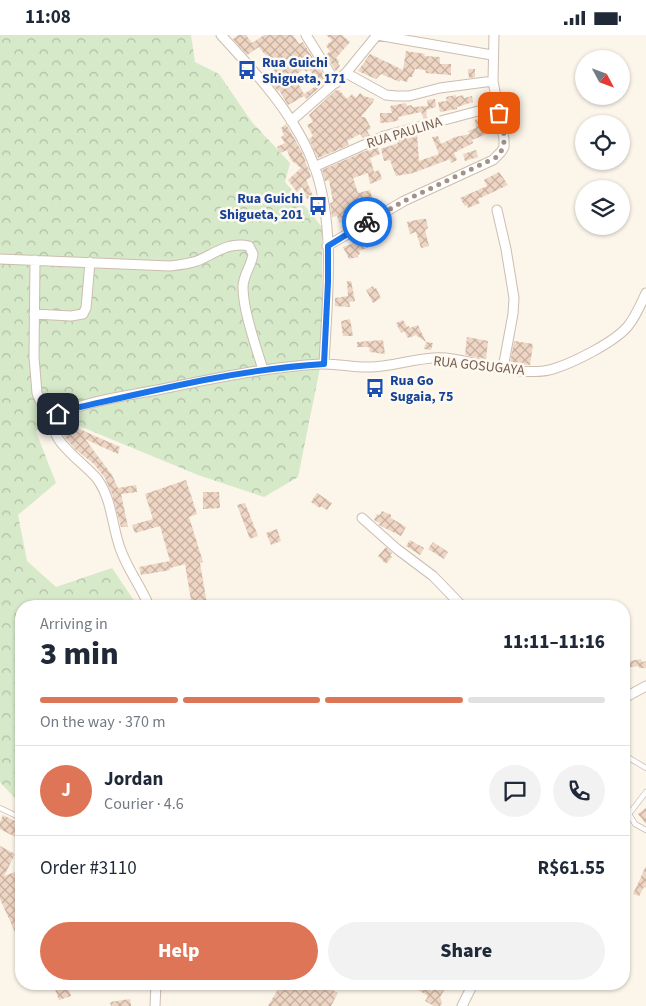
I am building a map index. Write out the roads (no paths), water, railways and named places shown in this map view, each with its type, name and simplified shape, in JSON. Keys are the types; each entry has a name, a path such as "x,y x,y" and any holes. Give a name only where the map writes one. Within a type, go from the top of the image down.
{"street":[{"path":"220,35 260,79 291,121 314,167 321,189 328,246 324,364"},
{"path":"306,35 336,83"},
{"path":"291,121 336,83 377,35 492,55"},
{"path":"328,246 404,201 493,160 501,152 504,147 504,139 493,81 492,55 494,35"},
{"path":"346,73 381,92 396,96 408,96 440,87 493,81"},
{"name":"RUA PAULINA","path":"314,167 384,136 497,106"},
{"path":"497,210 514,298 503,368"},
{"path":"0,259 183,265 195,262 223,248 235,245 249,246 254,254 243,287 263,370"},
{"path":"35,260 34,314 37,393 42,405 57,416 53,423 59,441 97,479 102,487 108,500 126,563 147,600"},
{"path":"34,314 71,316 82,314 86,308 90,262"},
{"name":"RUA GOSUGAYA","path":"57,416 80,407 288,366 324,364 383,367 418,359 444,358 503,368 534,371 552,370 576,360 615,338 636,315 646,293"},
{"path":"362,518 397,549 433,576 456,600"},
{"path":"630,692 646,686"},
{"path":"154,1006 155,990"},
{"path":"462,1006 470,990"}],"lane":[{"path":"630,759 646,768"},
{"path":"630,813 646,792"},
{"path":"0,808 15,815"},
{"path":"630,816 635,825 646,830"}],"place":[{"name":"Rua Guichi Shigueta, 171","path":"247,70"},
{"name":"Rua Guichi Shigueta, 201","path":"318,206"},
{"name":"Rua Go Sugaia, 75","path":"375,388"}]}
